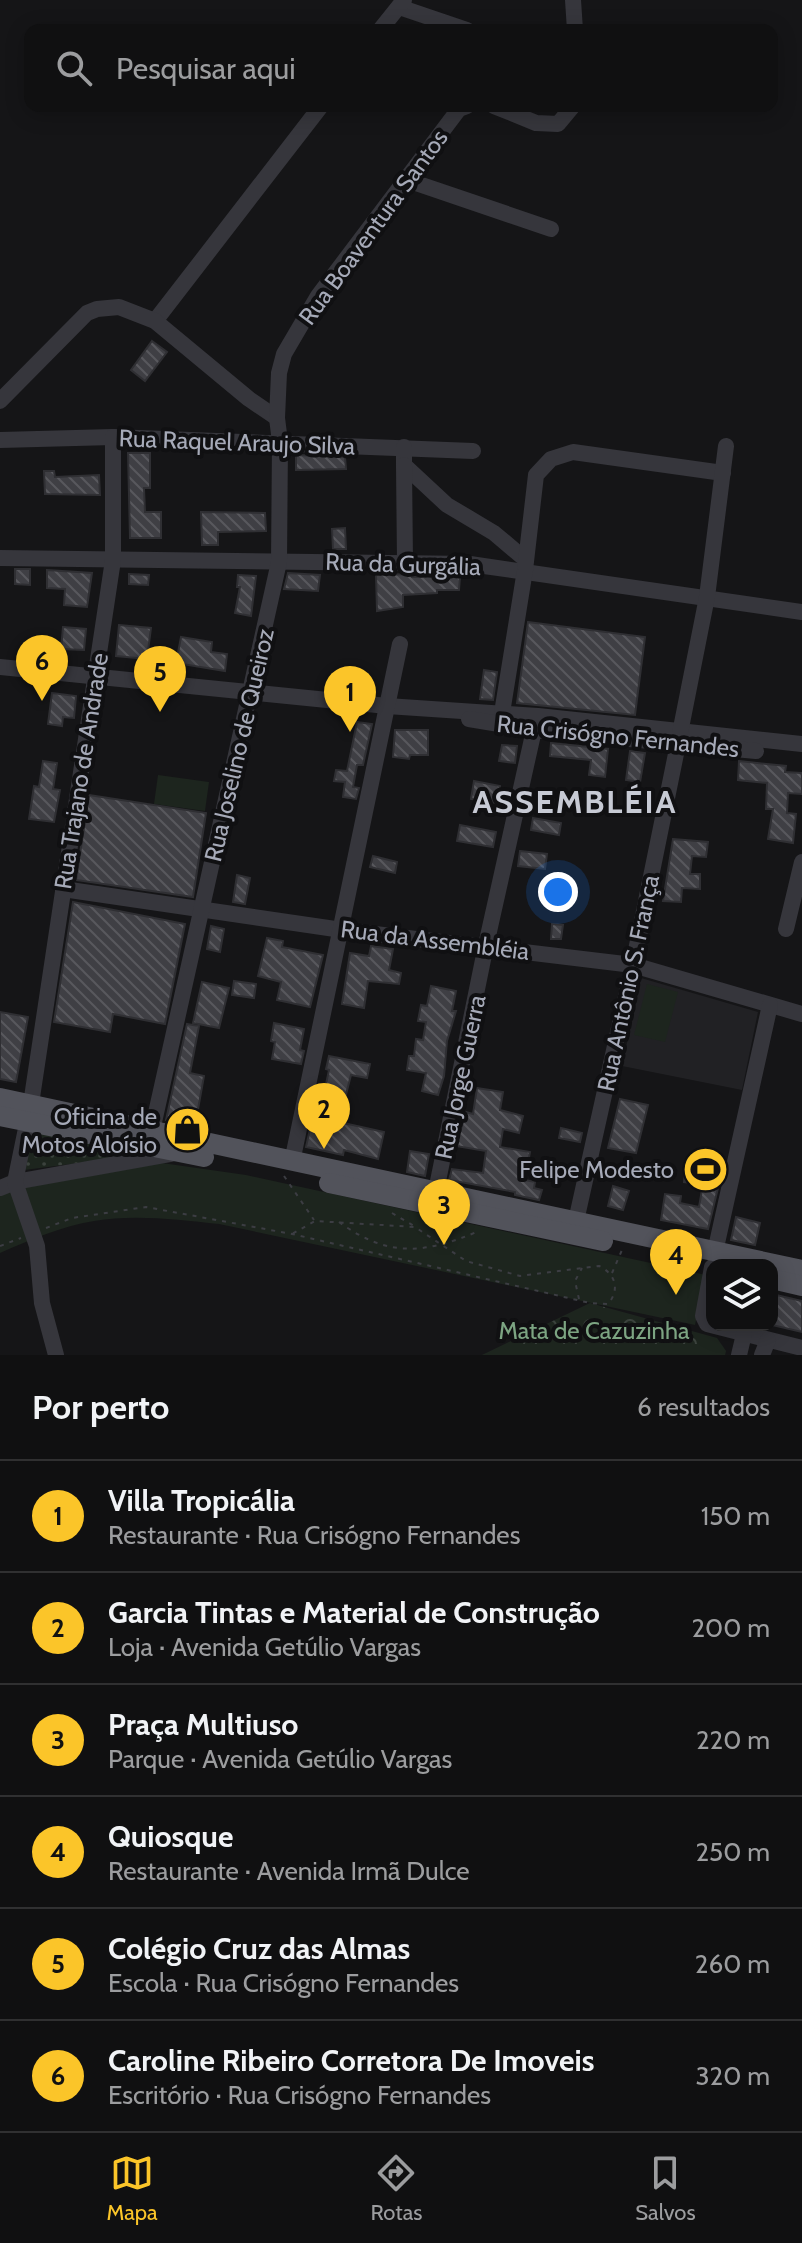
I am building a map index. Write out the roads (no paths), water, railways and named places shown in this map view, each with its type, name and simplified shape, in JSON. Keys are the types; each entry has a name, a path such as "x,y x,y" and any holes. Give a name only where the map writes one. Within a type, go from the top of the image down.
{"main road":[{"path":"0,1098 29,1114 183,1152 436,1191 576,1221 706,1261"},
{"path":"0,1116 29,1114 152,1131 495,1218 706,1262"},
{"path":"778,1268 802,1270"},
{"path":"778,1280 802,1286"}],"street":[{"path":"573,0 575,24"},
{"path":"385,24 401,3 452,24"},
{"path":"155,321 316,112"},
{"name":"Rua Boaventura Santos","path":"284,354 318,296 457,112"},
{"path":"509,112 536,123 558,124 568,112"},
{"path":"407,180 551,229"},
{"path":"0,401 87,313 119,307 155,321 249,399 277,418"},
{"name":"Rua Joselino de Queiroz","path":"152,1131 279,562 280,442 277,418 279,373 284,354"},
{"name":"Rua Raquel Araujo Silva","path":"0,440 113,437 473,451"},
{"name":"Rua Trajano de Andrade","path":"7,1185 29,1114 113,560 113,437"},
{"name":"Rua Antônio S. França","path":"576,1221 633,965 707,597 726,446"},
{"path":"404,447 405,562"},
{"path":"502,713 526,565 536,475 551,459 573,452 723,473"},
{"path":"404,465 447,505 494,533 526,565"},
{"name":"Rua da Gurgália","path":"0,558 526,565 802,612"},
{"path":"287,1167 342,930 400,644"},
{"name":"Rua Crisógno Fernandes","path":"0,667 387,706 502,713 802,755"},
{"name":"Rua Crisógno Fernandes","path":"437,709 474,720 534,730 802,744"},
{"name":"Rua Jorge Guerra","path":"436,1191 534,730"},
{"path":"786,929 802,862"},
{"name":"Rua da Assembléia","path":"63,889 342,930 633,965 802,1014"},
{"path":"714,1259 770,1005"},
{"path":"56,1355 42,1303 38,1257 32,1233 7,1185 183,1152"},
{"path":"733,1331 765,1347 802,1348"},
{"path":"739,1355 744,1334"}],"place":[{"name":"Caroline Ribeiro Corretora De Imoveis","path":"42,701"},
{"name":"Colégio Cruz das Almas","path":"160,712"},
{"name":"Villa Tropicália","path":"350,732"},
{"name":"Oficina de Motos Aloísio","path":"188,1130"},
{"name":"Garcia Tintas e Material de Construção","path":"324,1149"},
{"name":"Felipe Modesto","path":"705,1169"},
{"name":"Praça Multiuso","path":"444,1245"},
{"name":"Quiosque","path":"676,1295"}],"district":[{"name":"ASSEMBLÉIA","path":"575,801"}],"park label":[{"name":"Mata de Cazuzinha","path":"594,1330"}]}
